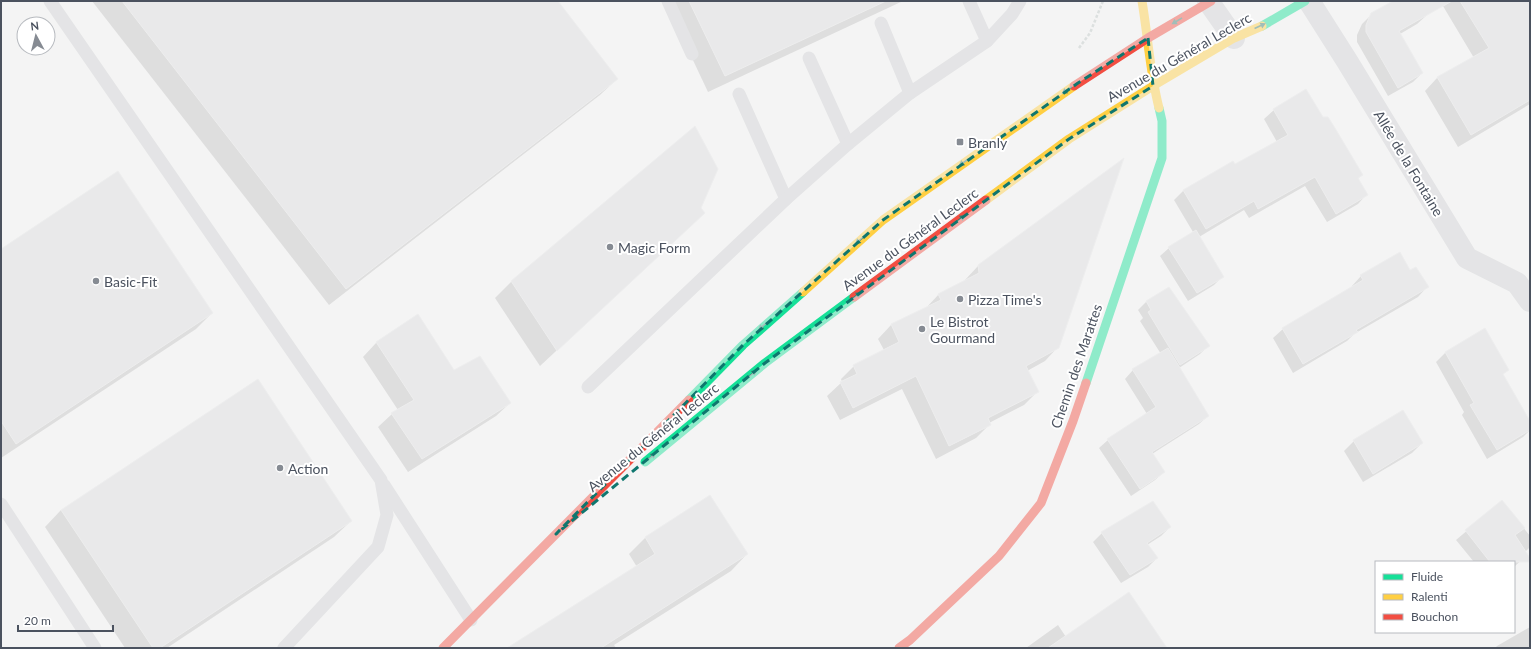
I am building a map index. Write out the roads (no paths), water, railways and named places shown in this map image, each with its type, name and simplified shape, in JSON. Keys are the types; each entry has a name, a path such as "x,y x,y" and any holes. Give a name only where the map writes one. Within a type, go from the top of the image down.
{"main road":[{"name":"Chemin des Marattes","path":"899,648 910,640 999,556 1041,503 1073,421 1162,158 1162,121 1153,86 1148,38 1142,1"},
{"name":"Avenue du Général Leclerc","path":"443,648 743,345 882,220 1078,83 1209,1"},
{"name":"Avenue du Général Leclerc","path":"636,469 765,363 1069,139 1153,86 1234,38 1268,23 1304,1"},
{"name":"Avenue du Général Leclerc","path":"556,534 624,479"}],"street":[{"path":"1209,1 1234,38"},
{"name":"Allée de la Fontaine","path":"1309,1 1467,258 1517,283 1530,301"}],"lane":[{"path":"50,1 381,480 471,620"},
{"path":"668,1 692,54"},
{"path":"969,1 987,41"},
{"path":"588,387 786,200 848,144 910,93 987,41 1012,14 1020,1"},
{"path":"881,23 910,93"},
{"path":"809,58 848,144"},
{"path":"739,94 786,200"},
{"path":"284,648 378,547 387,515 381,480"},
{"path":"1,504 95,648"}],"place":[{"name":"Branly","path":"960,142"},
{"name":"Magic Form","path":"610,247"},
{"name":"Basic-Fit","path":"96,281"},
{"name":"Pizza Time's","path":"960,299"},
{"name":"Le Bistrot Gourmand","path":"922,329"},
{"name":"Action","path":"280,468"}]}
